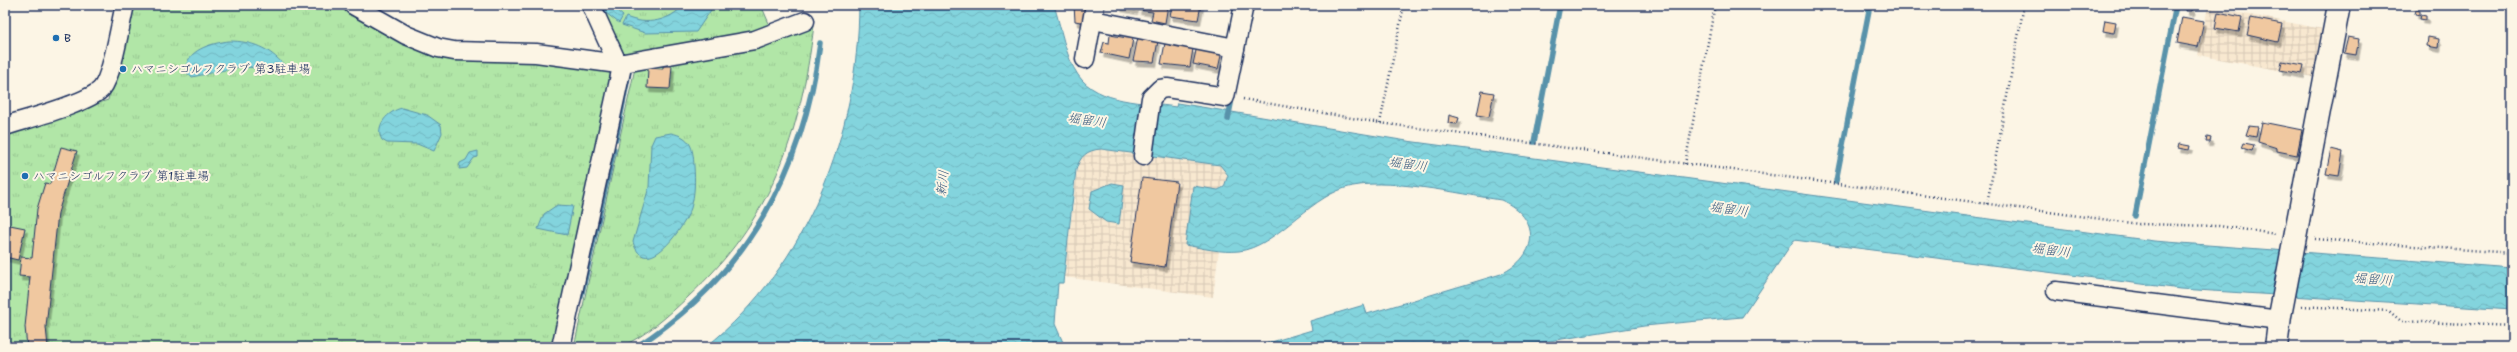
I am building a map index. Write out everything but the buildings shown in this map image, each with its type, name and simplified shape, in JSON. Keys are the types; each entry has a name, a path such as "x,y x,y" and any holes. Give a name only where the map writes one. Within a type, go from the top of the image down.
{"street":[{"path":"5,126 88,98 102,88 109,72 125,5"},
{"path":"353,5 406,36 438,48 454,51 536,54 618,64 755,40 805,21"},
{"path":"561,347 621,71 591,5"},
{"path":"1143,156 1151,98 1160,89 1167,88 1225,97 1244,5"},
{"path":"2276,347 2281,310 2339,5"},
{"path":"1084,58 1094,12 1235,48"},
{"path":"2056,291 2281,310"}],"path":[{"path":"1380,123 1404,5"},
{"path":"1685,164 1715,5"},
{"path":"1987,204 2024,5"},
{"path":"1225,97 1380,123 2147,225 2232,227 2294,240 2512,253"},
{"path":"2281,310 2389,311 2401,321 2512,326"}],"shaded area":[{"path":"2208,7 2323,29 2314,77 2198,55"},
{"path":"1101,149 1220,165 1226,169 1228,182 1218,190 1185,245 1219,250 1213,297 1064,277 1078,161 1084,154 1092,150"}],"green space":[{"path":"130,5 336,5 403,43 436,56 535,61 614,71 554,347 5,347 5,134 108,100"},
{"path":"601,5 761,5 771,28 625,56"},
{"path":"814,25 800,103 790,139 777,173 761,206 741,237 717,267 688,297 665,318 640,337 618,347 574,347 635,68 783,38"}],"water":[{"path":"602,5 610,5 623,16 619,23 606,13"},
{"path":"684,5 711,5 711,10 696,32 645,33 622,25 626,17 642,21 665,18 672,15"},
{"path":"859,5 1054,5 1070,59 1078,75 1097,92 1123,100 1176,107 1177,103 1407,141 2154,241 2512,268 2512,310 2181,289 1794,240 1742,317 1644,326 1512,347 1215,347 1225,344 1258,346 1312,330 1310,321 1364,305 1367,314 1501,274 1514,266 1523,257 1529,247 1531,237 1529,226 1523,216 1501,200 1422,187 1380,184 1361,185 1345,188 1317,202 1278,232 1252,248 1239,251 1218,251 1205,249 1185,245 1193,186 1218,190 1224,187 1228,175 1220,165 1101,149 1088,152 1082,157 1076,170 1063,283 1058,283 1055,324 1065,347 706,347 742,314 773,277 799,236 821,193 837,148 849,101 856,53"},
{"path":"229,41 245,42 266,50 284,65 283,69 239,67 192,77 186,72 189,58 194,53 207,46"},
{"path":"402,108 427,115 441,125 442,133 434,151 417,144 387,143 382,140 380,130 384,120 392,112"},
{"path":"671,133 683,137 692,148 695,176 692,203 681,227 665,247 655,254 647,257 639,253 633,242 649,187 651,145 655,136"},
{"path":"478,151 478,157 474,158 467,168 459,169 460,163 466,160 470,153"},
{"path":"1112,183 1124,185 1119,224 1106,222 1089,209 1092,191"},
{"path":"557,205 573,206 567,235 538,229 544,214"}],"waterway":[{"path":"1534,142 1560,5"},
{"path":"1836,181 1870,5"},
{"path":"2135,216 2176,5"},
{"path":"636,347 675,319 709,288 738,254 763,216 784,177 800,134 812,90 820,43"},
{"path":"616,139 629,72"},
{"path":"1228,119 1231,104"},
{"path":"581,297 614,149"}],"place":[{"name":"B","path":"56,38"},
{"name":"ハマニシゴルフクラブ 第3駐車場","path":"123,69"},
{"name":"ハマニシゴルフクラブ 第1駐車場","path":"25,176"}],"water label":[{"name":"堀留川","path":"1087,120"},
{"name":"堀留川","path":"1408,164"},
{"name":"新川","path":"942,183"},
{"name":"堀留川","path":"1729,209"},
{"name":"堀留川","path":"2051,250"},
{"name":"堀留川","path":"2373,279"}]}
